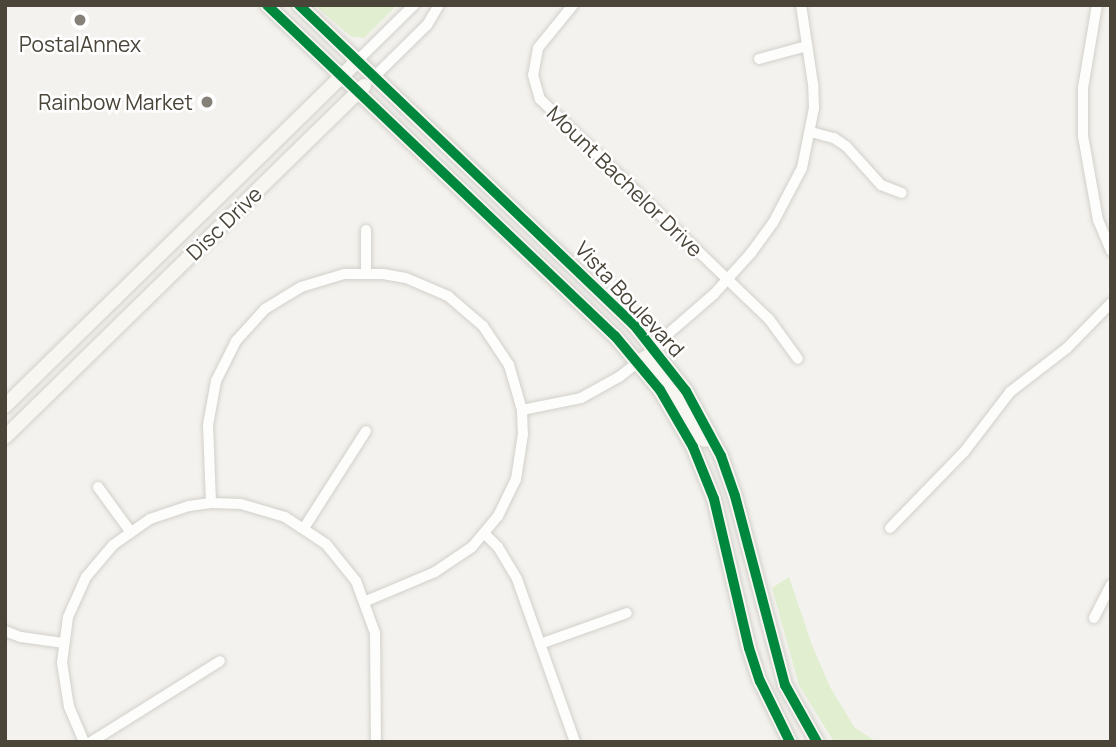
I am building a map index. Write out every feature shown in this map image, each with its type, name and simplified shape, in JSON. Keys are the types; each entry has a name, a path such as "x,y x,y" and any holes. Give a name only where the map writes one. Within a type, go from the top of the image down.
{"main road":[{"name":"Vista Boulevard","path":"267,5 606,327 638,362 678,419 714,499 749,648 760,681 790,742"},
{"name":"Vista Boulevard","path":"299,5 596,287 653,347 686,391 720,456 746,530 776,662 801,718 817,742"},
{"name":"Disc Drive","path":"5,406 357,61"},
{"name":"Disc Drive","path":"5,437 374,77"},
{"path":"638,362 648,357 703,438 720,456"}],"street":[{"name":"Disc Drive","path":"357,61 414,5"},
{"name":"Disc Drive","path":"374,77 427,25 439,5"},
{"name":"Mount Bachelor Drive","path":"573,5 538,48 533,75 541,99 781,331 798,359"},
{"path":"653,347 727,279 765,233 791,192 802,168 811,132 814,84 801,5"},
{"path":"1097,5 1083,88 1082,123 1098,220 1111,251"},
{"path":"759,59 807,46"},
{"path":"811,132 834,138 846,146 881,185 902,194"},
{"path":"366,229 366,273"},
{"path":"211,503 208,439 210,403 216,381 236,341 265,309 301,287 344,274 366,273 406,278 427,285 467,310 498,344 509,365 522,410 523,434 516,479 498,516 485,534 454,561 435,572 366,601"},
{"path":"890,528 964,452 1010,393 1066,348 1111,303"},
{"path":"522,410 581,398 619,377 638,362"},
{"path":"304,527 366,431"},
{"path":"98,487 130,531"},
{"path":"85,742 69,707 64,685 63,643 68,617 86,578 99,560 130,531 170,511 211,503 263,509 304,527 342,561 366,601 377,654 376,742"},
{"path":"485,534 509,563 575,742"},
{"path":"1094,618 1111,585"},
{"path":"540,644 628,612"},
{"path":"5,631 20,637 63,643"},
{"path":"91,742 220,661"}],"green space":[{"path":"314,5 397,5 364,38 352,37"},
{"path":"789,577 812,645 830,687 855,728 877,742 834,742 799,685 772,588"}],"cycle path":[{"path":"267,5 615,336 660,390 693,447 714,499 749,648 760,681 790,742"},
{"path":"299,5 634,325 686,391 721,456 735,496 785,685 817,742"}],"place":[{"name":"PostalAnnex","path":"80,20"},
{"name":"Rainbow Market","path":"207,102"}]}
